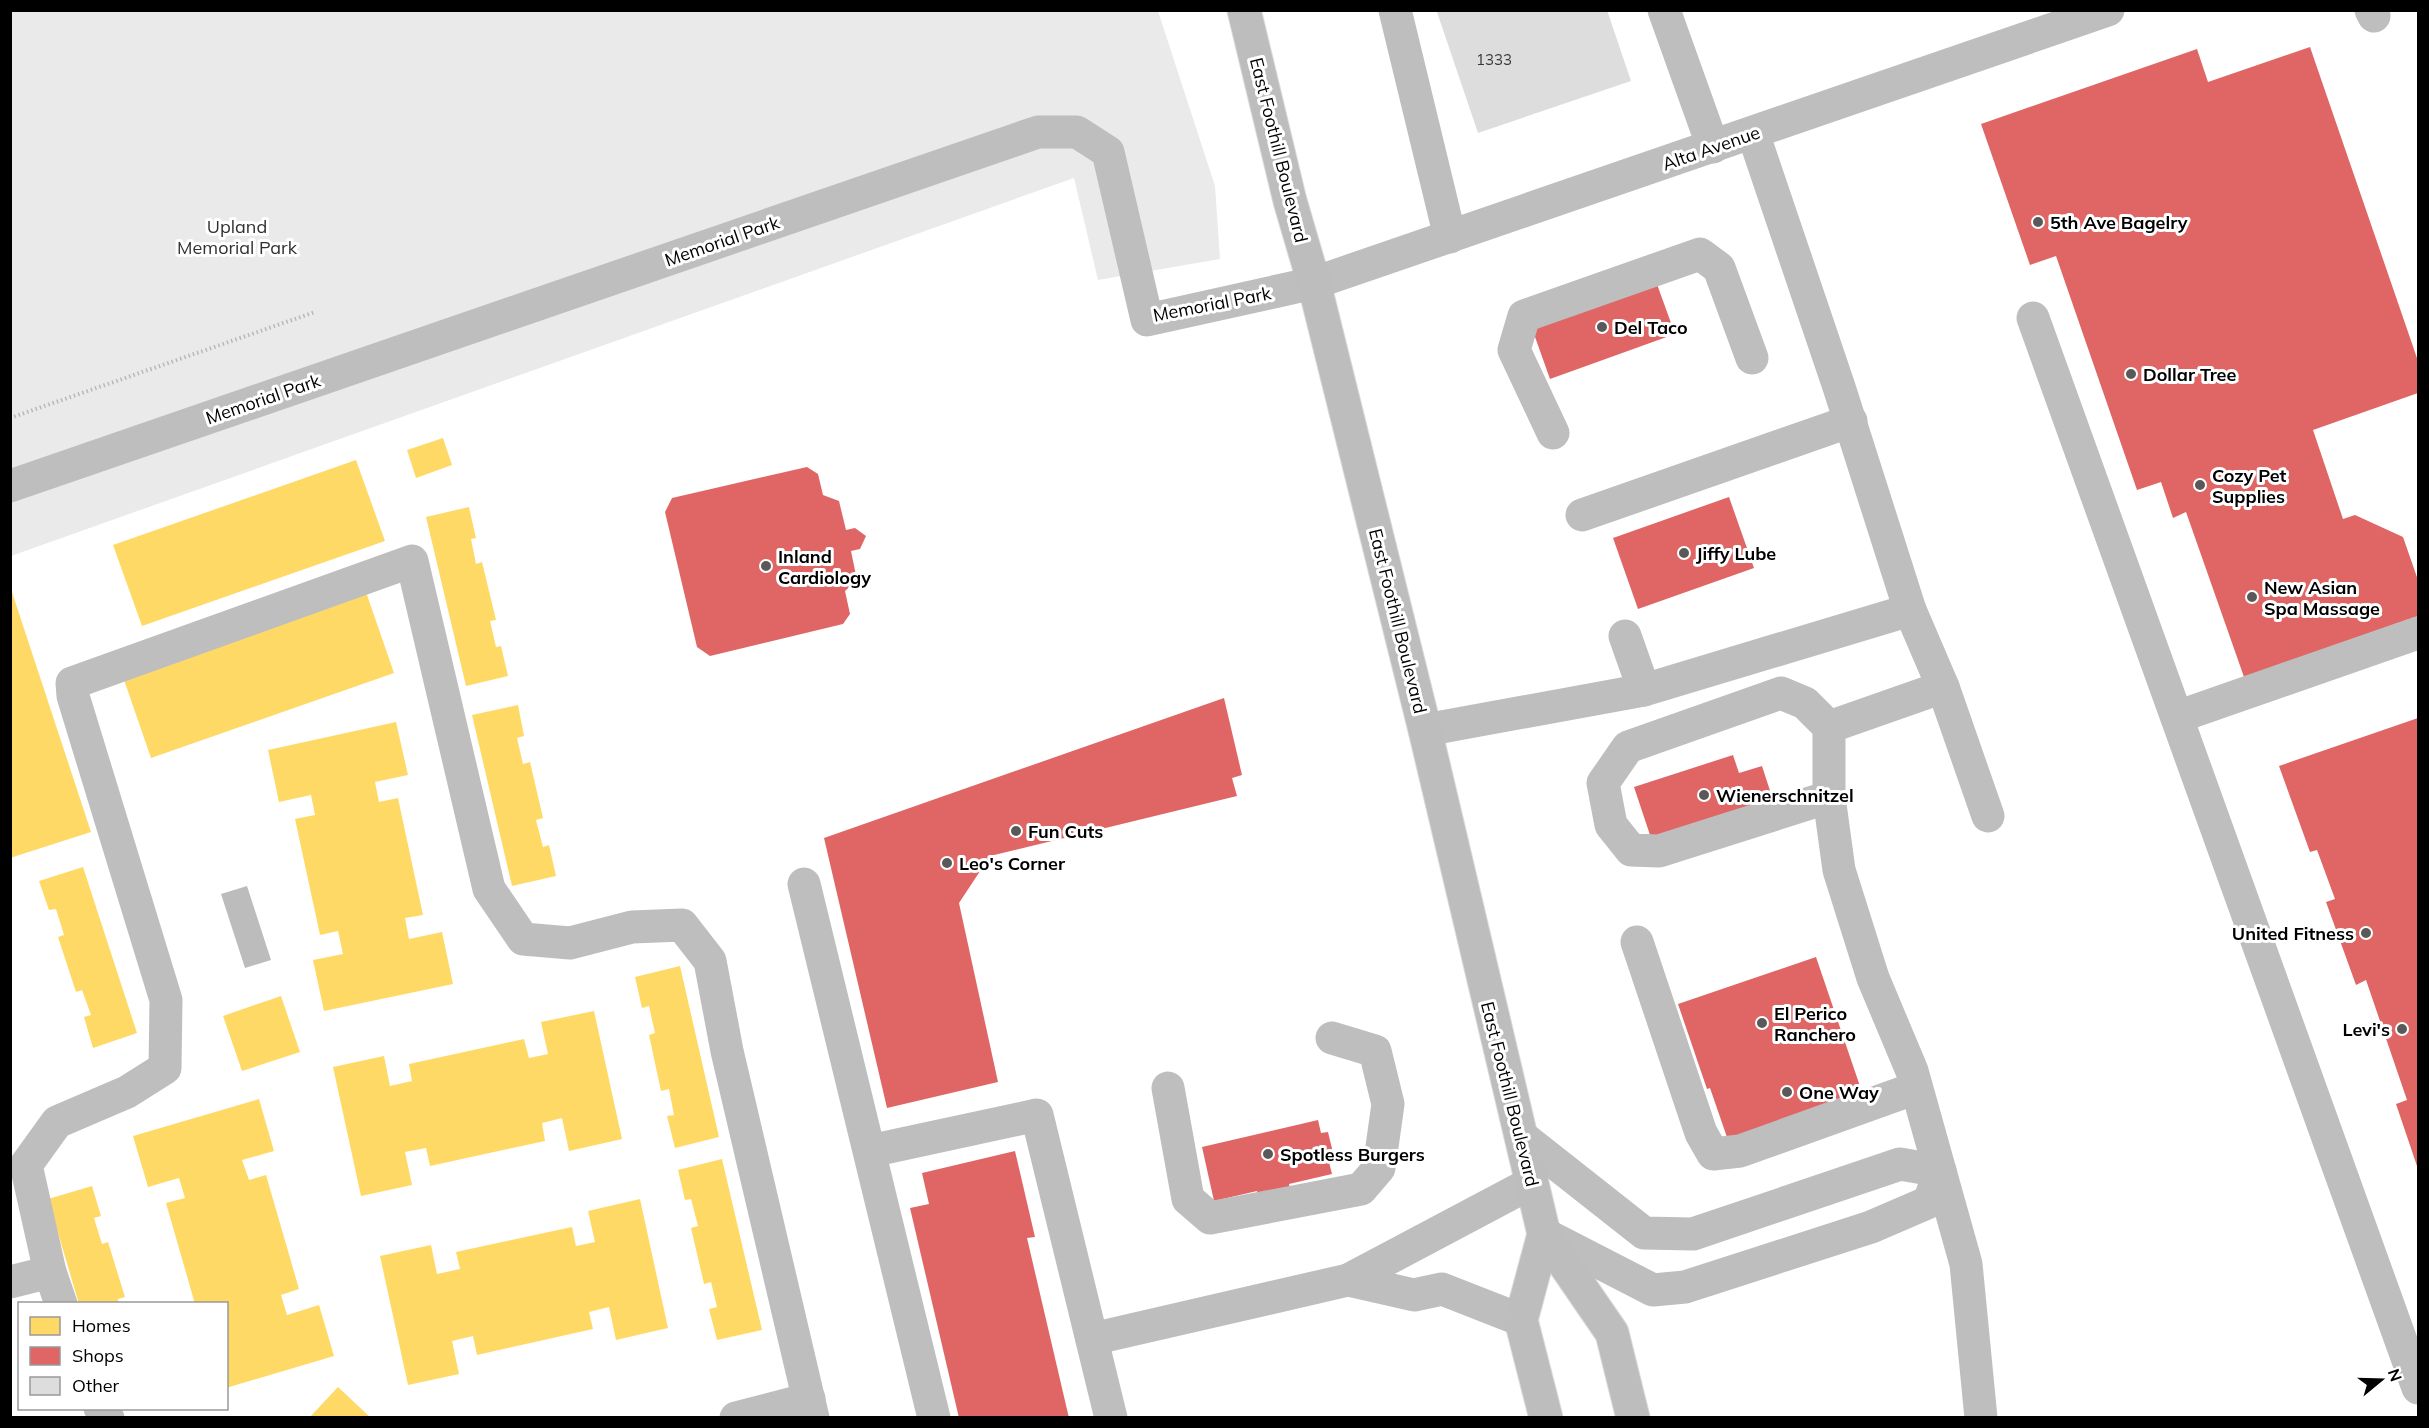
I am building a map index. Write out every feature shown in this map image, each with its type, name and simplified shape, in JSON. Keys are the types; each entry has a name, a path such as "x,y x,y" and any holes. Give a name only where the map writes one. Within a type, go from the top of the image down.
{"main road":[{"name":"East Foothill Boulevard","path":"1244,10 1290,201 1314,283 1425,730 1544,1234 1612,1333 1633,1418"},
{"name":"East Foothill Boulevard","path":"1544,1234 1521,1320 1546,1418"}],"street":[{"path":"1395,10 1450,237"},
{"path":"1664,10 1713,147"},
{"name":"Alta Avenue","path":"1314,283 2108,10"},
{"name":"Memorial Park","path":"10,486 1038,132 1077,132 1108,152 1147,320 1314,283"},
{"path":"1753,133 1851,421 1910,610 1943,687 1988,816"},
{"path":"1553,433 1514,350 1524,316 1700,254 1719,268 1752,358"},
{"path":"2033,318 2418,1388"},
{"path":"1582,515 1851,421"},
{"path":"60,1302 50,1272 26,1165 57,1122 127,1092 165,1068 166,1000 73,696 72,683 412,561 489,889 523,939 570,943 632,927 682,925 710,961 727,1051 811,1408 736,1418"},
{"path":"1425,730 1644,690 1910,610"},
{"path":"2177,717 2418,633"},
{"path":"1625,636 1644,690"},
{"path":"1829,727 1943,687"},
{"path":"1829,797 1659,851 1631,850 1611,825 1603,783 1628,747 1781,693 1805,703 1829,727 1829,797 1839,870 1873,978 1917,1088 1967,1269 1981,1418"},
{"path":"804,884 934,1418"},
{"path":"1637,942 1701,1133 1713,1154 1740,1151 1917,1088"},
{"path":"1168,1089 1188,1199 1210,1218 1360,1189 1379,1168 1388,1104 1376,1051 1332,1038"},
{"path":"870,1151 1037,1115 1111,1418"},
{"path":"1521,1136 1644,1233 1693,1234 1900,1164 1940,1171"},
{"path":"1544,1234 1653,1290 1685,1287 1871,1227 1929,1202 1940,1171"},
{"path":"1092,1339 1348,1280 1532,1183"},
{"path":"10,1282 50,1272"},
{"path":"1348,1280 1414,1295 1442,1289 1521,1320"}],"path":[{"path":"10,418 315,312"}],"green space":[{"name":"Upland Memorial Park","path":"10,11 1158,11 1215,186 1220,259 1098,280 1074,178 11,556"}],"shaded area":[{"path":"247,886 271,960 245,968 221,894"}],"building: Homes":[{"path":"443,438 452,465 416,478 407,450"},
{"path":"356,460 385,541 142,626 113,545"},
{"path":"469,507 476,538 471,539 476,564 482,562 496,620 490,621 496,647 501,646 508,676 466,686 426,517"},
{"path":"10,586 91,832 10,858"},
{"path":"366,592 394,673 151,758 123,677"},
{"path":"518,705 524,736 517,738 523,764 530,762 543,818 536,820 543,847 549,845 556,876 512,886 472,715"},
{"path":"396,722 408,775 375,782 379,802 398,798 423,915 405,918 409,939 442,932 453,984 324,1011 313,960 343,954 338,931 320,935 295,819 315,815 311,795 279,802 268,750"},
{"path":"83,867 137,1033 93,1048 84,1017 91,1015 82,990 76,992 58,937 64,935 56,909 49,910 39,881"},
{"path":"680,966 719,1137 675,1148 667,1116 674,1115 669,1089 661,1091 649,1035 655,1033 649,1006 642,1008 635,977"},
{"path":"281,996 300,1052 242,1071 223,1016"},
{"path":"594,1011 622,1139 569,1151 562,1118 542,1123 545,1141 430,1166 426,1148 405,1152 412,1185 361,1196 333,1067 384,1056 390,1086 412,1081 409,1064 524,1039 529,1058 548,1054 541,1022"},
{"path":"259,1099 274,1151 242,1160 249,1180 266,1175 299,1289 281,1295 287,1315 319,1305 334,1356 228,1387 228,1302 194,1302 166,1203 185,1198 179,1178 148,1187 133,1136"},
{"path":"722,1159 762,1330 717,1340 709,1309 717,1307 711,1282 704,1284 691,1228 698,1226 691,1199 685,1200 678,1170"},
{"path":"92,1186 101,1216 94,1218 102,1244 108,1242 125,1297 118,1299 119,1302 78,1302 48,1199"},
{"path":"640,1199 668,1328 616,1340 609,1307 589,1312 593,1329 477,1355 473,1336 452,1341 459,1374 408,1385 380,1256 431,1245 437,1274 460,1269 456,1252 572,1227 576,1246 595,1242 588,1211"},
{"path":"338,1387 371,1418 309,1418"}],"building: Shops":[{"path":"2310,47 2418,361 2418,393 2313,430 2343,519 2355,515 2403,537 2418,580 2418,616 2244,677 2186,512 2173,518 2161,482 2137,490 2056,256 2030,265 1981,124 2197,49 2208,82"},
{"name":"Del Taco","path":"1654,276 1675,334 1550,379 1529,320"},
{"name":"Inland Cardiology","path":"807,467 818,474 823,495 839,501 846,530 855,528 866,536 860,549 851,551 857,580 845,591 850,614 843,624 710,656 697,647 665,512 672,498"},
{"name":"Jiffy Lube","path":"1729,497 1754,568 1638,609 1613,538"},
{"path":"1224,698 1242,775 1232,778 1237,796 990,856 959,903 998,1082 887,1108 824,838"},
{"path":"2418,718 2418,1169 2396,1104 2407,1100 2366,980 2356,985 2326,902 2335,899 2317,850 2310,852 2279,766"},
{"name":"Wienerschnitzel","path":"1733,755 1739,773 1762,766 1774,803 1653,844 1634,787"},
{"name":"El Perico Ranchero","path":"1816,957 1863,1095 1729,1143 1710,1088 1707,1089 1678,1004"},
{"name":"Spotless Burgers","path":"1318,1120 1321,1133 1328,1132 1335,1161 1329,1162 1332,1174 1289,1184 1291,1194 1259,1201 1257,1191 1214,1201 1202,1147"},
{"path":"1015,1151 1035,1237 1027,1238 1069,1418 959,1418 910,1208 929,1204 922,1173"}],"building: Other":[{"path":"1441,10 1607,10 1631,81 1478,133 1437,12"}],"place":[{"name":"5th Ave Bagelry","path":"2038,222"},
{"name":"Del Taco","path":"1602,327"},
{"name":"Dollar Tree","path":"2131,374"},
{"name":"Cozy Pet Supplies","path":"2200,485"},
{"name":"Jiffy Lube","path":"1684,553"},
{"name":"Inland Cardiology","path":"766,566"},
{"name":"New Asian Spa Massage","path":"2252,597"},
{"name":"Wienerschnitzel","path":"1704,795"},
{"name":"Fun Cuts","path":"1016,831"},
{"name":"Leo's Corner","path":"947,863"},
{"name":"United Fitness","path":"2366,933"},
{"name":"El Perico Ranchero","path":"1762,1023"},
{"name":"Levi's","path":"2402,1029"},
{"name":"One Way","path":"1787,1092"},
{"name":"Spotless Burgers","path":"1268,1154"}]}
